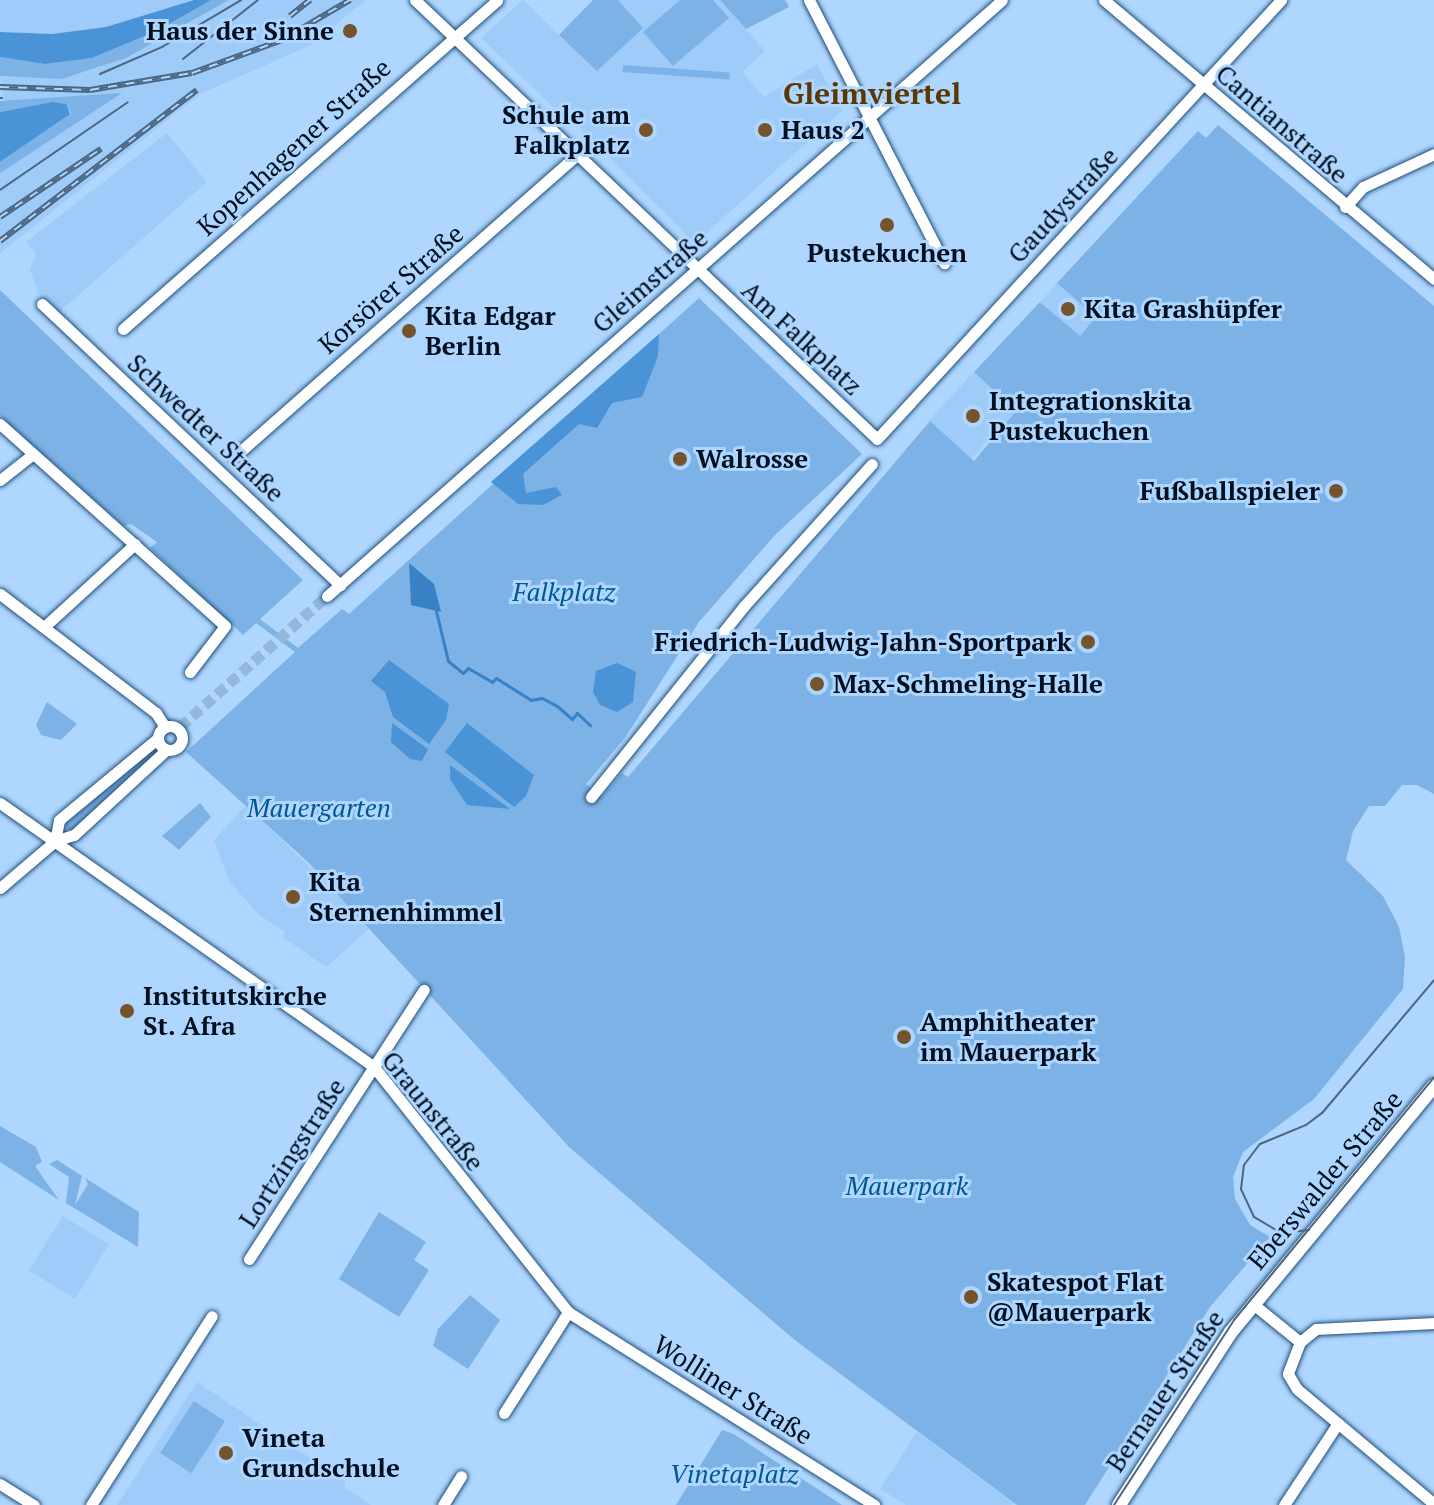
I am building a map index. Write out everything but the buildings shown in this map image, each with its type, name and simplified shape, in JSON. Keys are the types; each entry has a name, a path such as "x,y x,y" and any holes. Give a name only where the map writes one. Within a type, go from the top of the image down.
{"main road":[{"name":"Eberswalder Straße","path":"1253,1304 1434,1086"},
{"name":"Bernauer Straße","path":"1119,1505 1253,1304"}],"street":[{"name":"Am Falkplatz","path":"415,0 877,439"},
{"name":"Kopenhagener Straße","path":"123,329 497,0"},
{"path":"809,0 944,263"},
{"name":"Gleimstraße","path":"327,596 1002,0"},
{"name":"Cantianstraße","path":"1104,0 1345,207 1434,279"},
{"name":"Gaudystraße","path":"877,439 1281,0"},
{"path":"1345,207 1363,187 1434,154"},
{"name":"Korsörer Straße","path":"234,457 577,155"},
{"name":"Schwedter Straße","path":"42,304 340,585"},
{"path":"0,424 225,626 190,672"},
{"path":"0,480 33,454"},
{"path":"591,797 744,606 872,464"},
{"path":"44,627 135,544"},
{"path":"0,594 156,713 165,727"},
{"path":"0,888 55,841 74,835 166,750 180,745 179,728 165,727"},
{"path":"55,841 59,820 157,739 165,727"},
{"path":"157,739 166,750"},
{"name":"Graunstraße","path":"0,803 374,1067 568,1312"},
{"name":"Lortzingstraße","path":"249,1259 424,990"},
{"path":"1253,1304 1300,1342"},
{"path":"504,1413 568,1312"},
{"name":"Wolliner Straße","path":"568,1312 874,1505"},
{"path":"91,1505 212,1316"},
{"path":"1434,1323 1325,1326 1300,1342 1288,1365 1291,1383 1434,1504"},
{"path":"1284,1505 1338,1423"},
{"path":"443,1505 461,1476"},
{"path":"0,1484 34,1505"}],"shaded area":[{"path":"0,0 194,0 106,27 52,34 0,32"},
{"path":"194,0 211,0 157,31 92,58 45,64 0,57 0,32 52,34 106,27"},
{"path":"229,0 366,0 311,45 200,94 0,253 0,173 120,94 3,104 0,76 62,79 98,68 161,40"},
{"name":"Schule am Falkplatz","path":"523,0 559,35 593,0 720,0 765,51 742,72 764,97 817,64 842,111 695,243 559,107 553,107 481,38"},
{"path":"52,102 66,104 70,114 0,162 0,112"},
{"path":"167,133 207,182 58,313 39,294 30,270 36,253 26,242"},
{"name":"Kita Grashüpfer","path":"1057,283 1096,317 1080,336 1041,302"},
{"path":"659,334 658,356 642,397 612,403 597,428 579,424 523,474 526,493 556,487 562,495 543,505 518,504 491,482"},
{"name":"Integrationskita Pustekuchen","path":"974,372 1016,411 971,459 929,420"},
{"path":"409,563 434,584 441,612 411,605"},
{"path":"389,660 449,704 446,720 429,744 393,717 385,692 371,681"},
{"path":"617,663 636,672 633,702 617,712 600,705 593,692 596,671"},
{"path":"392,723 428,749 422,761 410,759 391,742"},
{"path":"467,723 534,775 526,796 514,807 445,752"},
{"path":"450,765 510,809 467,805 450,779"},
{"name":"Kita Sternenhimmel","path":"246,805 371,927 326,967 283,937 285,932 258,914 229,881 214,840"},
{"path":"63,1216 109,1245 75,1299 29,1270"},
{"name":"Vineta Grundschule","path":"197,1382 346,1482 344,1487 371,1505 117,1505"},
{"path":"917,1432 1013,1503 906,1505 880,1489"}],"green space":[{"path":"211,0 229,0 126,58 62,79 0,76 0,57 45,64 92,58 157,31"},
{"path":"593,0 618,0 643,28 597,71 559,35"},
{"path":"680,0 713,0 729,18 673,66 643,32"},
{"path":"720,0 785,0 789,7 746,29"},
{"path":"623,65 730,72 729,79 623,72"},
{"path":"122,93 0,173 0,162 71,113 65,104 52,102 0,112 0,101"},
{"path":"1218,125 1434,306 1434,794 1417,785 1402,785 1385,806 1369,806 1353,831 1346,860 1383,896 1399,927 1405,957 1403,989 1314,1099 1243,1152 1233,1177 1235,1199 1250,1225 1270,1237 1210,1307 1085,1505 1017,1505 796,1341 569,1147 308,862 186,752 295,652 256,623 243,635 150,548 157,542 131,524 124,526 0,416 0,290 303,580 260,619 298,648 342,609 349,614 699,298 862,454 774,536 699,622 625,738 586,784 602,796 622,773 628,777 930,421 974,461 1016,411 974,372 1040,302 1080,336 1096,317 1057,283 1198,131 1206,138"},
{"path":"47,702 77,724 61,740 41,735 36,725"},
{"path":"152,750 155,754 72,830 66,828 66,820"},
{"path":"200,803 211,817 179,850 162,836"},
{"path":"0,1126 36,1147 42,1162 35,1166 59,1200 0,1162"},
{"path":"57,1160 82,1176 75,1205 88,1184 85,1178 139,1212 138,1247 66,1203 69,1177 49,1164"},
{"path":"379,1212 426,1242 414,1260 429,1270 399,1317 339,1279"},
{"path":"470,1295 500,1320 468,1369 433,1346 438,1329"},
{"path":"194,1401 225,1421 191,1473 160,1453"},
{"name":"Vinetaplatz","path":"722,1430 734,1434 842,1505 676,1505"}],"waterway":[{"path":"436,611 448,661 463,673 468,668 492,682 496,678 531,700 542,698 557,706 572,719 577,713 590,725"}],"tunnel":[{"path":"180,727 327,596"}],"tram line":[{"path":"100,74 162,47 241,0"},
{"path":"183,59 258,0"},
{"path":"0,190 128,102"},
{"path":"1309,1230 1281,1233 1254,1217 1241,1189 1244,1165 1260,1144 1306,1125 1323,1112 1434,980"},
{"path":"1114,1505 1234,1320 1434,1077"}],"railway":[{"path":"290,16 310,0"},
{"path":"0,87 90,90 192,73 282,40 350,0"},
{"path":"0,241 197,90"},
{"path":"0,217 101,149"}],"place":[{"name":"Haus der Sinne","path":"350,31"},
{"name":"Schule am Falkplatz","path":"646,130"},
{"name":"Haus 2","path":"765,130"},
{"name":"Pustekuchen","path":"887,225"},
{"name":"Kita Grashüpfer","path":"1068,309"},
{"name":"Kita Edgar Berlin","path":"409,331"},
{"name":"Integrationskita Pustekuchen","path":"973,416"},
{"name":"Walrosse","path":"680,459"},
{"name":"Fußballspieler","path":"1336,491"},
{"name":"Friedrich-Ludwig-Jahn-Sportpark","path":"1088,642"},
{"name":"Max-Schmeling-Halle","path":"817,684"},
{"name":"Kita Sternenhimmel","path":"293,897"},
{"name":"Institutskirche St. Afra","path":"127,1011"},
{"name":"Amphitheater im Mauerpark","path":"904,1037"},
{"name":"Skatespot Flat @Mauerpark","path":"971,1297"},
{"name":"Vineta Grundschule","path":"226,1453"}],"district":[{"name":"Gleimviertel","path":"872,93"}],"park label":[{"name":"Falkplatz","path":"564,592"},
{"name":"Mauergarten","path":"319,808"},
{"name":"Mauerpark","path":"907,1186"}]}
